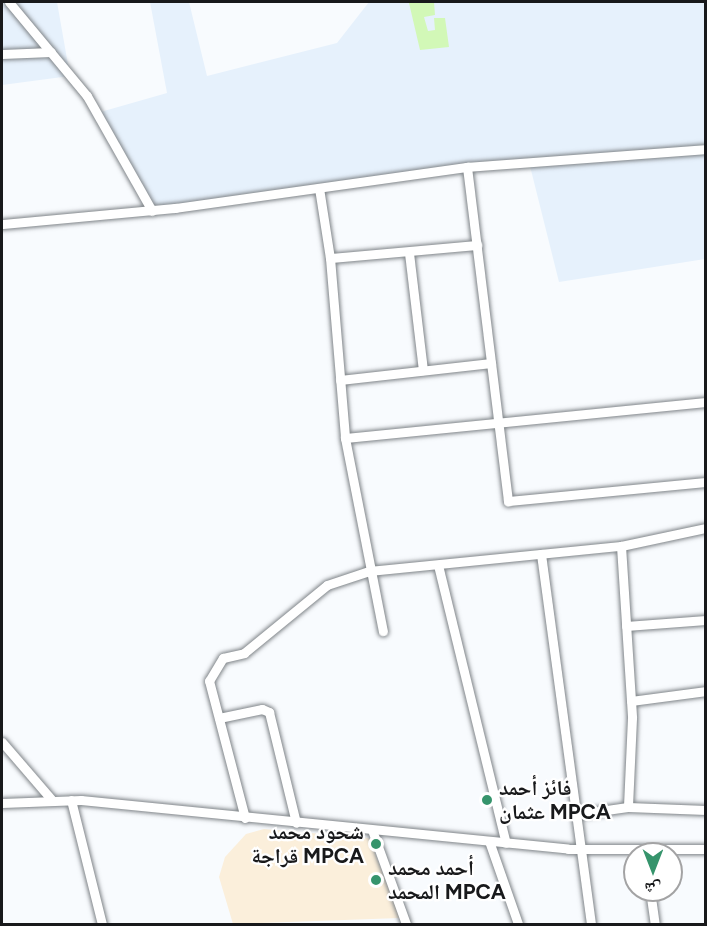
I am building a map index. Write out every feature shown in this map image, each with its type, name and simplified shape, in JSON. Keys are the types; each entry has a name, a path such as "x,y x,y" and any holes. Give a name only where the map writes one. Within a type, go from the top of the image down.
{"street":[{"path":"9,2 87,96 152,211"},
{"path":"2,54 51,52"},
{"path":"2,224 152,211 467,167 705,149"},
{"path":"467,167 508,501 705,482"},
{"path":"319,188 330,258 345,438 369,571 383,631"},
{"path":"330,258 409,253 477,245"},
{"path":"409,253 423,370"},
{"path":"340,380 491,363"},
{"path":"345,438 498,420 705,402"},
{"path":"245,818 209,681 223,658 244,653 327,585 369,571 621,546 705,528"},
{"path":"621,546 631,701 628,807"},
{"path":"541,554 578,814 591,924"},
{"path":"438,565 506,843"},
{"path":"626,626 705,620"},
{"path":"631,701 705,691"},
{"path":"219,718 262,709 269,712 296,823"},
{"path":"2,742 51,799"},
{"path":"2,804 51,799 71,800 506,843 623,851"},
{"path":"71,800 102,924"},
{"path":"578,814 628,807 705,810"},
{"path":"372,830 406,924"},
{"path":"489,841 518,924"},
{"path":"683,850 705,849"},
{"path":"652,902 655,924"}],"shaded area":[{"path":"2,2 57,2 70,76 2,85"},
{"path":"150,2 189,2 207,76 337,43 369,2 705,2 705,259 559,282 529,162 152,211 97,113 167,93"},
{"path":"264,829 369,838 400,918 233,924 219,877 225,857 246,834"}],"green space":[{"path":"434,2 435,15 424,17 428,31 435,30 434,18 445,18 449,47 420,50 409,3"}],"place":[{"name":"فائز أحمد عثمان MPCA","path":"487,800"},
{"name":"شحود محمد قراجة MPCA","path":"376,844"},
{"name":"أحمد محمد المحمد MPCA","path":"376,880"}]}
